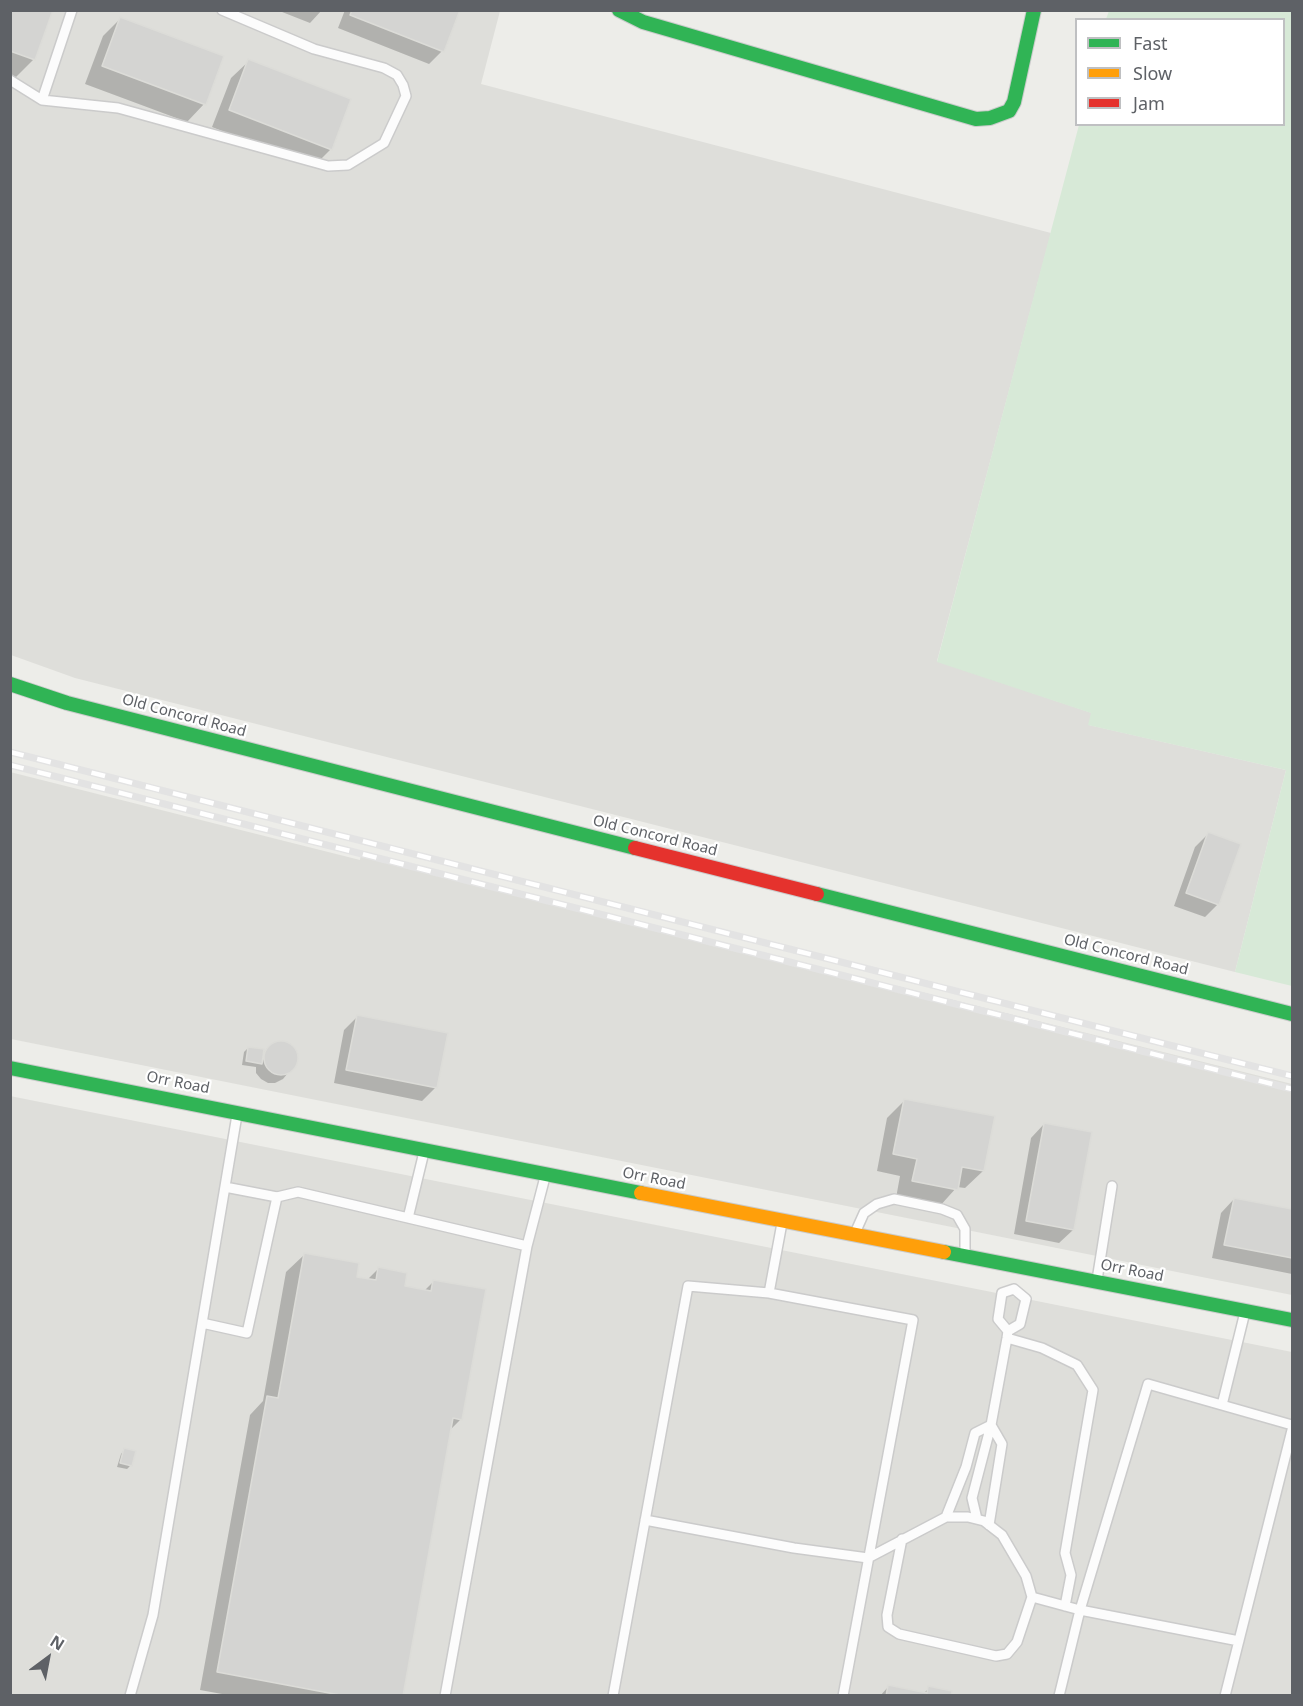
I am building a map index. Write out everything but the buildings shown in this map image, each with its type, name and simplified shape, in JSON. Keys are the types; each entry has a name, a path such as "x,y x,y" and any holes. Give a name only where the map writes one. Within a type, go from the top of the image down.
{"street":[{"path":"618,10 643,22 976,118 990,118 1009,111 1014,102 1034,10"},
{"name":"Old Concord Road","path":"10,684 67,702 305,765 1293,1014"},
{"name":"Orr Road","path":"10,1068 965,1255 1017,1277 1097,1280 1293,1320"}],"lane":[{"path":"42,100 72,10"},
{"path":"10,80 42,100 118,108 328,166 348,165 384,143 406,96 397,75 384,68 314,49 222,10"},
{"path":"130,1695 153,1615 238,1112"},
{"path":"408,1218 424,1150"},
{"path":"445,1695 527,1246 546,1174"},
{"path":"1097,1280 1112,1186"},
{"path":"225,1187 277,1197 298,1192 527,1246"},
{"path":"202,1323 247,1334 277,1197"},
{"path":"854,1235 864,1213 876,1204 894,1199 942,1209 957,1215 965,1228 965,1255"},
{"path":"769,1293 782,1221"},
{"path":"977,1519 972,1498 991,1425 1007,1335 998,1318 1002,1293 1017,1277 1026,1299 1020,1324 1007,1335"},
{"path":"613,1695 688,1286 769,1293 913,1320 843,1695"},
{"path":"1222,1405 1246,1310"},
{"path":"1007,1335 1042,1348 1077,1365 1093,1390 1065,1553 1071,1575 1065,1606"},
{"path":"1059,1695 1080,1610 1148,1384 1293,1425"},
{"path":"946,1517 966,1467 975,1433 991,1425"},
{"path":"989,1525 1002,1443 991,1425"},
{"path":"1225,1695 1293,1430"},
{"path":"645,1520 794,1548 868,1558 902,1539 946,1517 977,1519 1002,1535 1026,1576 1032,1597 1017,1642 1006,1654 996,1656 899,1634 888,1627 887,1615 902,1539"},
{"path":"1032,1597 1080,1610 1239,1641"}],"shaded area":[{"path":"11,11 500,11 481,84 1051,233 937,661 1092,713 1089,725 1286,770 1235,972 75,678 11,655"},
{"path":"10,772 360,860 361,853 1292,1084 1292,1295 11,1039"},
{"path":"10,1096 1292,1352 1292,1695 11,1695"}],"green space":[{"path":"1109,11 1292,11 1292,986 1235,972 1286,770 1088,725 1091,713 937,662 1079,126 1285,126 1285,18 1106,18"}],"railway":[{"path":"10,752 1292,1076"},
{"path":"10,765 1292,1089"}],"traffic: fast":[{"path":"619,10 643,22 976,119 990,118 1009,111 1014,102 1034,10"},
{"path":"10,684 67,703 635,848"},
{"path":"817,894 1292,1014"},
{"path":"10,1068 641,1193"},
{"path":"944,1252 1292,1320"}],"traffic: slow":[{"path":"641,1193 944,1252"}],"traffic: jam":[{"path":"635,848 817,894"}]}
